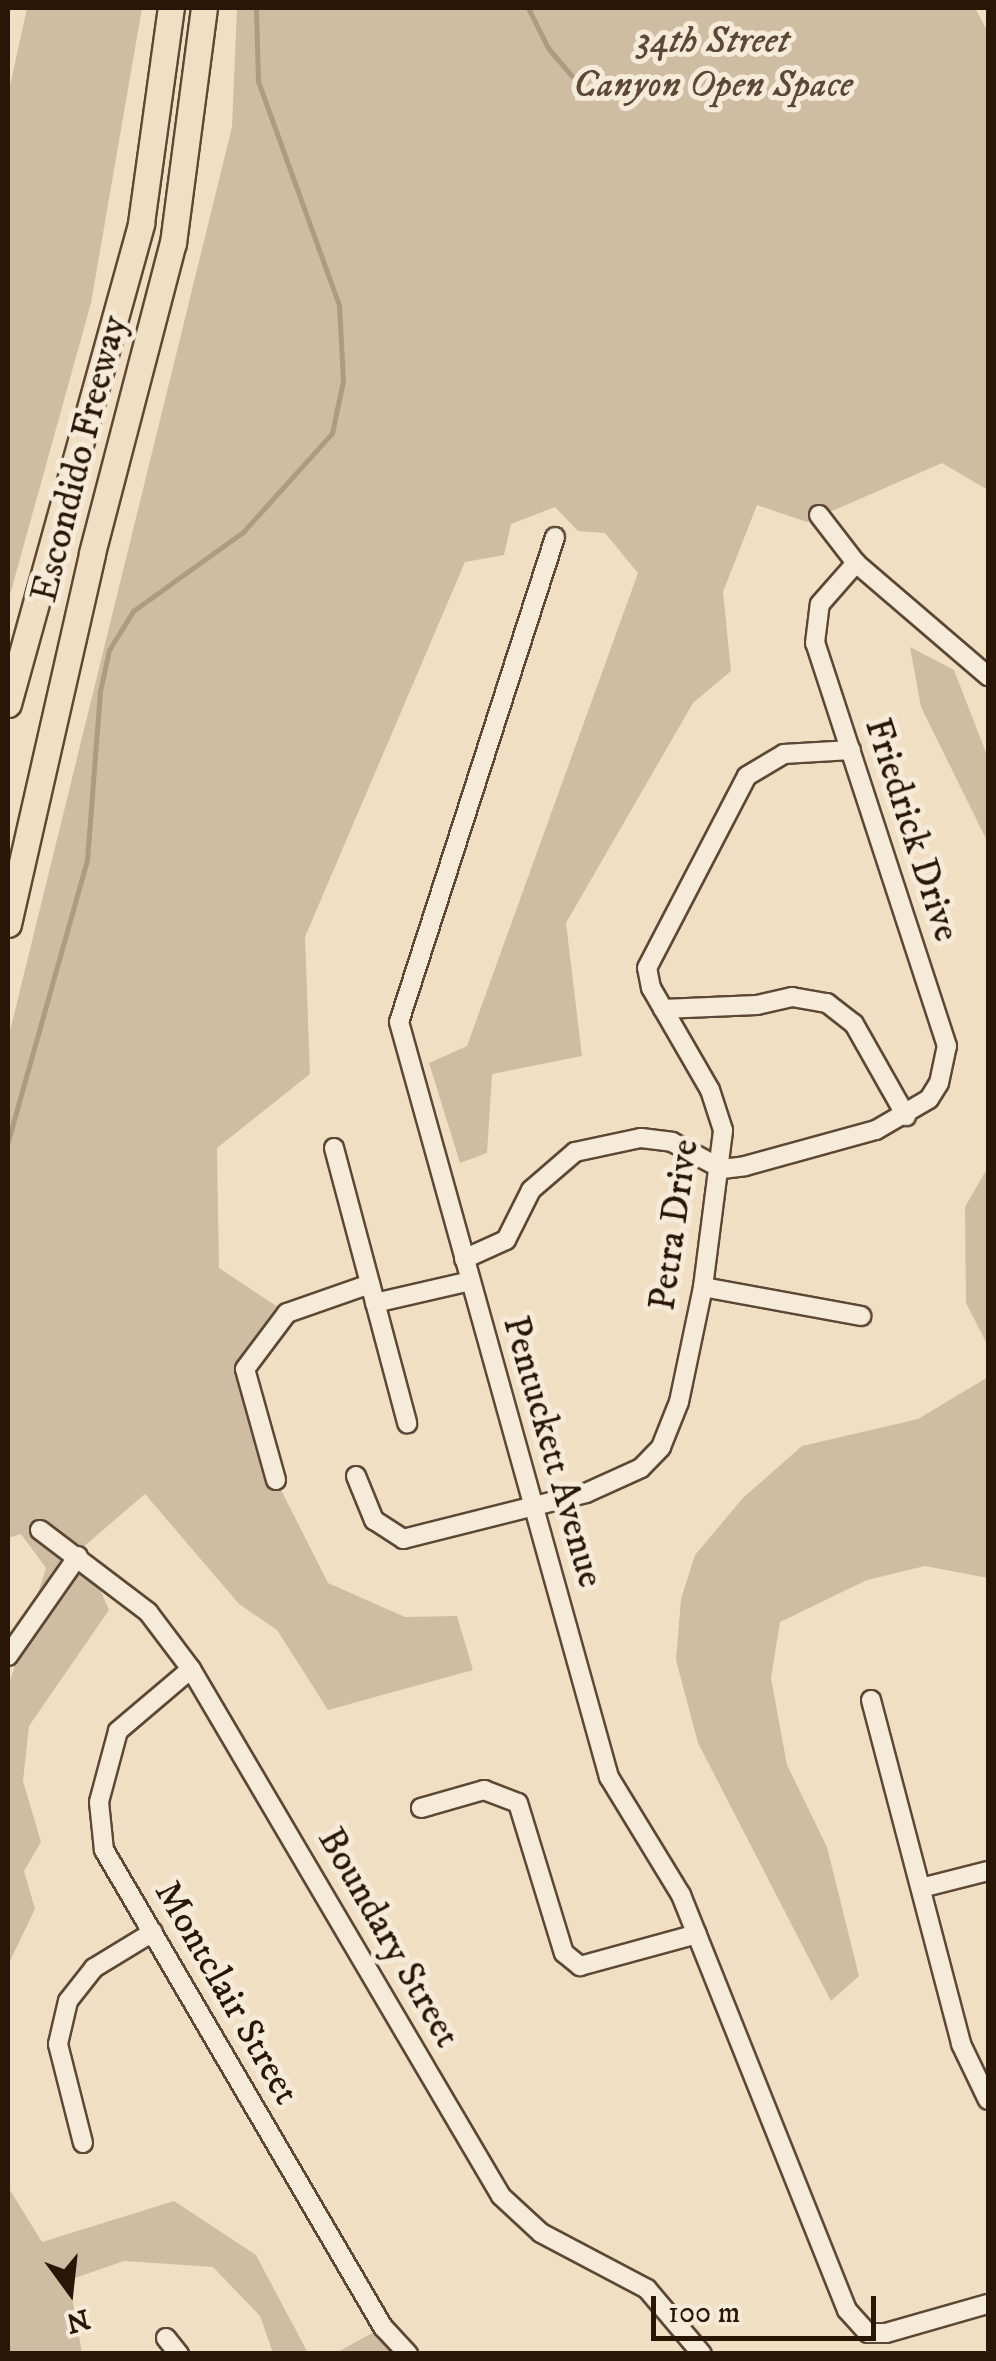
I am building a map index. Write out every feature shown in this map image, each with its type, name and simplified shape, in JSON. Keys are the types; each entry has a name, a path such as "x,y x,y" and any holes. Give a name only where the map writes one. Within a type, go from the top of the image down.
{"highway":[{"name":"Escondido Freeway","path":"8,704 142,223 171,8"},
{"name":"Escondido Freeway","path":"8,924 92,554 173,243 204,8"}],"street":[{"path":"819,515 856,563 988,676"},
{"name":"Pentuckett Avenue","path":"555,536 399,1022 609,1777 681,1895 847,2310 868,2333 886,2332 988,2304"},
{"name":"Friedrick Drive","path":"856,563 827,593 816,620 815,644 946,1046 940,1083 906,1116"},
{"name":"Petra Drive","path":"356,1476 374,1520 403,1539 533,1508 617,1482 661,1446 679,1402 703,1287 722,1169 723,1130 710,1090 662,1009 647,968 732,794 762,762 784,754 851,750"},
{"path":"464,1258 506,1240 531,1190 575,1152 641,1138 672,1142 722,1169 876,1130 906,1116 854,1024 827,1002 792,997 758,1006 662,1009"},
{"path":"334,1148 407,1423"},
{"path":"375,1304 470,1281"},
{"path":"276,1480 245,1368 287,1313 370,1284"},
{"path":"703,1287 861,1316"},
{"name":"Boundary Street","path":"40,1530 148,1612 191,1670 501,2196 541,2234 647,2288 702,2354"},
{"path":"8,1656 78,1556"},
{"name":"Montclair Street","path":"191,1670 118,1730 101,1789 104,1850 384,2327 408,2354"},
{"path":"871,1700 961,2044 988,2100"},
{"path":"420,1808 484,1790 518,1804 564,1954 580,1966 696,1934"},
{"path":"921,1888 988,1871"},
{"path":"82,2143 58,2044 68,2001 94,1968 153,1932"},
{"path":"166,2338 179,2354"}],"green space":[{"path":"27,8 142,8 91,303 8,602 8,95"},
{"name":"34th Street Canyon Open Space","path":"237,8 975,8 988,32 988,490 942,463 807,522 757,505 723,592 731,671 693,703 566,923 582,1056 492,1074 487,1153 460,1163 429,1063 467,1046 638,573 605,533 578,531 555,507 511,524 504,555 465,562 305,937 310,1074 217,1148 219,1268 287,1313 245,1369 276,1480 328,1583 405,1617 457,1616 473,1670 328,1710 277,1630 239,1604 145,1494 82,1548 109,1610 29,1726 23,1781 41,1842 24,1871 35,1909 8,1965 8,1687 46,1568 21,1534 8,1538 8,1039 232,127"},
{"path":"910,647 954,670 988,758 988,843 921,707"},
{"path":"988,1167 988,1346 966,1303 965,1207"},
{"path":"988,1377 988,1578 925,1566 867,1580 780,1622 771,1678 787,1765 827,1847 859,1976 831,2001 698,1743 676,1660 681,1599 695,1555 743,1498 802,1446 918,1419"},
{"path":"8,2187 42,2242 174,2201 256,2255 308,2353 273,2353 260,2316 213,2267 124,2261 69,2280 82,2353 8,2353"},
{"path":"383,2327 408,2354 334,2354"}],"waterway":[{"path":"8,1141 87,860 100,691 109,650 133,611 243,532 332,433 343,381 339,305 258,81 256,8"},
{"path":"528,8 548,48 584,90"}]}
